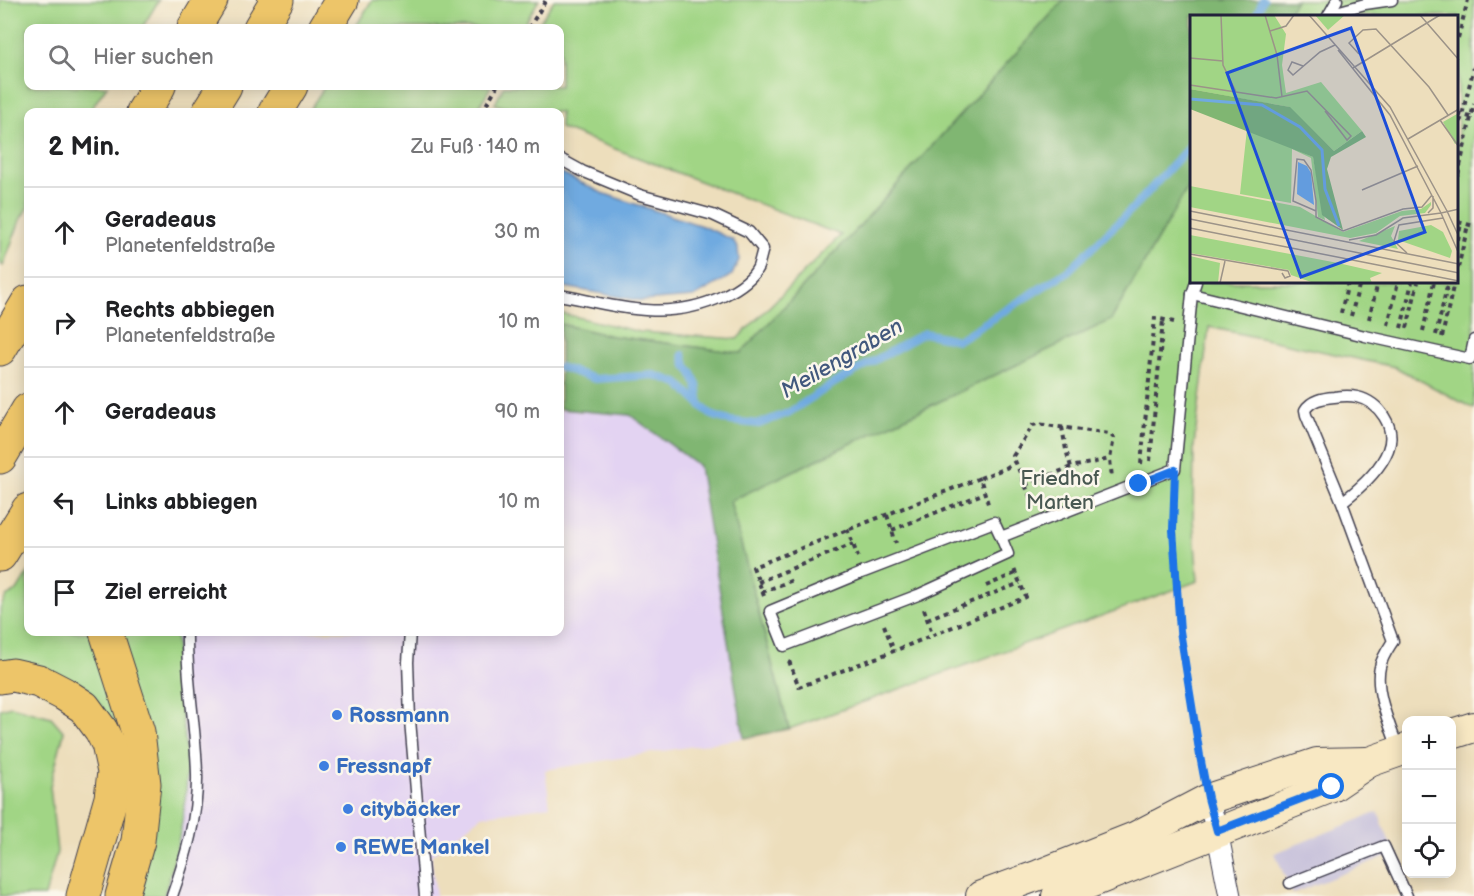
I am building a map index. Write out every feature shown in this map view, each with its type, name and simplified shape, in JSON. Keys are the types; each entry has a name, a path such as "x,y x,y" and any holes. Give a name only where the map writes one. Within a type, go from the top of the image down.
{"highway":[{"path":"196,24 211,0"},
{"path":"262,24 277,0"},
{"path":"327,24 342,0"},
{"path":"145,108 157,90"},
{"path":"211,108 223,90"},
{"path":"277,108 289,90"},
{"path":"0,349 24,309"},
{"path":"0,457 24,417"},
{"path":"0,555 24,516"},
{"path":"107,636 138,732 144,784 138,841 122,896"},
{"path":"0,677 14,675 39,681 64,694 84,707 108,744 114,772 111,798 83,896"}],"street":[{"path":"1456,733 1474,727"},
{"path":"1058,896 1332,787 1369,762 1402,750"},
{"path":"981,896 1135,837 1208,798 1317,763 1369,762"},
{"path":"1208,798 1230,896"}],"lane":[{"path":"1329,15 1337,0"},
{"path":"1329,15 1365,4 1392,0"},
{"path":"564,161 640,195 713,215 749,231 763,249 757,269 739,288 714,300 685,309 633,310 564,296"},
{"path":"1001,537 1175,470 1192,294 1195,284"},
{"path":"1192,294 1470,359 1474,340"},
{"path":"1342,502 1364,484 1381,462 1390,442 1387,421 1380,411 1372,402 1358,397 1323,398 1310,403 1305,410 1342,502 1393,641 1380,667 1379,682 1382,699 1402,748"},
{"path":"994,522 1008,554 918,595 784,646 770,611 994,522"},
{"path":"172,896 185,860 195,808 197,775 186,636"},
{"path":"410,636 408,662 410,720 424,896"},
{"path":"1290,883 1384,846 1407,896"}],"path":[{"path":"531,24 546,0"},
{"path":"1459,34 1468,0"},
{"path":"1472,118 1459,114 1474,67"},
{"path":"484,108 495,90"},
{"path":"1459,172 1474,104"},
{"path":"1459,223 1474,226"},
{"path":"1459,264 1468,225"},
{"path":"1342,330 1348,284"},
{"path":"1342,330 1359,284"},
{"path":"1365,336 1378,284"},
{"path":"1385,340 1398,284"},
{"path":"1401,344 1412,284"},
{"path":"1401,344 1417,284"},
{"path":"1420,348 1434,284"},
{"path":"1435,351 1448,284"},
{"path":"1435,351 1453,284"},
{"path":"1144,482 1155,318"},
{"path":"1144,482 1163,320"},
{"path":"1040,522 1013,456 1033,425 1110,434 1113,438 1110,459 1114,493"},
{"path":"1062,427 1071,467"},
{"path":"1025,485 1071,467 1110,459"},
{"path":"770,611 753,567 1006,468 1015,462"},
{"path":"1175,470 1173,530 1180,631 1208,798"},
{"path":"980,478 994,522"},
{"path":"892,530 985,493"},
{"path":"886,515 902,558"},
{"path":"847,529 864,572"},
{"path":"758,582 853,544"},
{"path":"784,646 799,687 1026,597 1008,554"},
{"path":"927,619 1020,583"},
{"path":"918,595 932,634"},
{"path":"879,610 894,651"}],"shaded area":[{"path":"564,410 630,415 699,466 744,738 545,770 550,806 481,816 431,856 436,896 164,896 174,866 186,793 184,726 179,691 176,636 564,636"},
{"path":"1378,812 1394,853 1292,894 1275,853"}],"green space":[{"path":"0,0 159,0 144,24 24,24 24,90 104,90 92,108 24,108 24,213 3,266 0,263"},
{"path":"372,0 539,0 524,24 357,24"},
{"path":"554,0 1064,0 856,230 741,353 612,336 564,325 564,314 640,332 737,339 841,235 564,130 564,108 506,108 495,104 502,90 564,90 564,24 539,24"},
{"path":"1064,0 1296,0 1287,15 1190,15 1190,183 1111,320 730,501 789,729 744,738 699,466 630,415 564,409 564,325 612,336 741,353 856,230"},
{"name":"Friedhof Marten","path":"1296,0 1474,0 1474,409 1395,367 1209,327 1194,445 1193,519 1198,581 789,729 730,501 1111,320 1190,183 1190,284 1459,284 1459,15 1287,15"},
{"path":"322,90 489,90 478,108 311,108"},
{"path":"24,580 24,636 95,636 130,739 0,667 0,608 6,597 17,591"},
{"path":"118,636 176,636 178,684 186,753 185,805 180,836 164,896 136,896"},
{"path":"11,706 51,717 64,732 50,786 57,852 45,896 0,896 0,709"}],"water":[{"path":"564,174 602,193 705,227 733,240 738,248 739,260 732,275 694,297 642,301 564,287"}],"waterway":[{"name":"Meilengraben","path":"1256,15 1263,0"},
{"name":"Meilengraben","path":"564,368 595,379 654,375 678,383 711,415 730,421 759,424 788,413 836,382 924,333 958,340 1068,271 1137,204 1190,144"},
{"path":"683,355 686,366 697,385 700,404"}],"place":[{"name":"Rossmann","path":"337,715"},
{"name":"Fressnapf","path":"324,766"},
{"name":"citybäcker","path":"348,809"},
{"name":"REWE Mankel","path":"341,847"}],"route":[{"path":"1139,484 1175,470 1173,530 1180,631 1200,756 1217,831 1332,787"}]}
